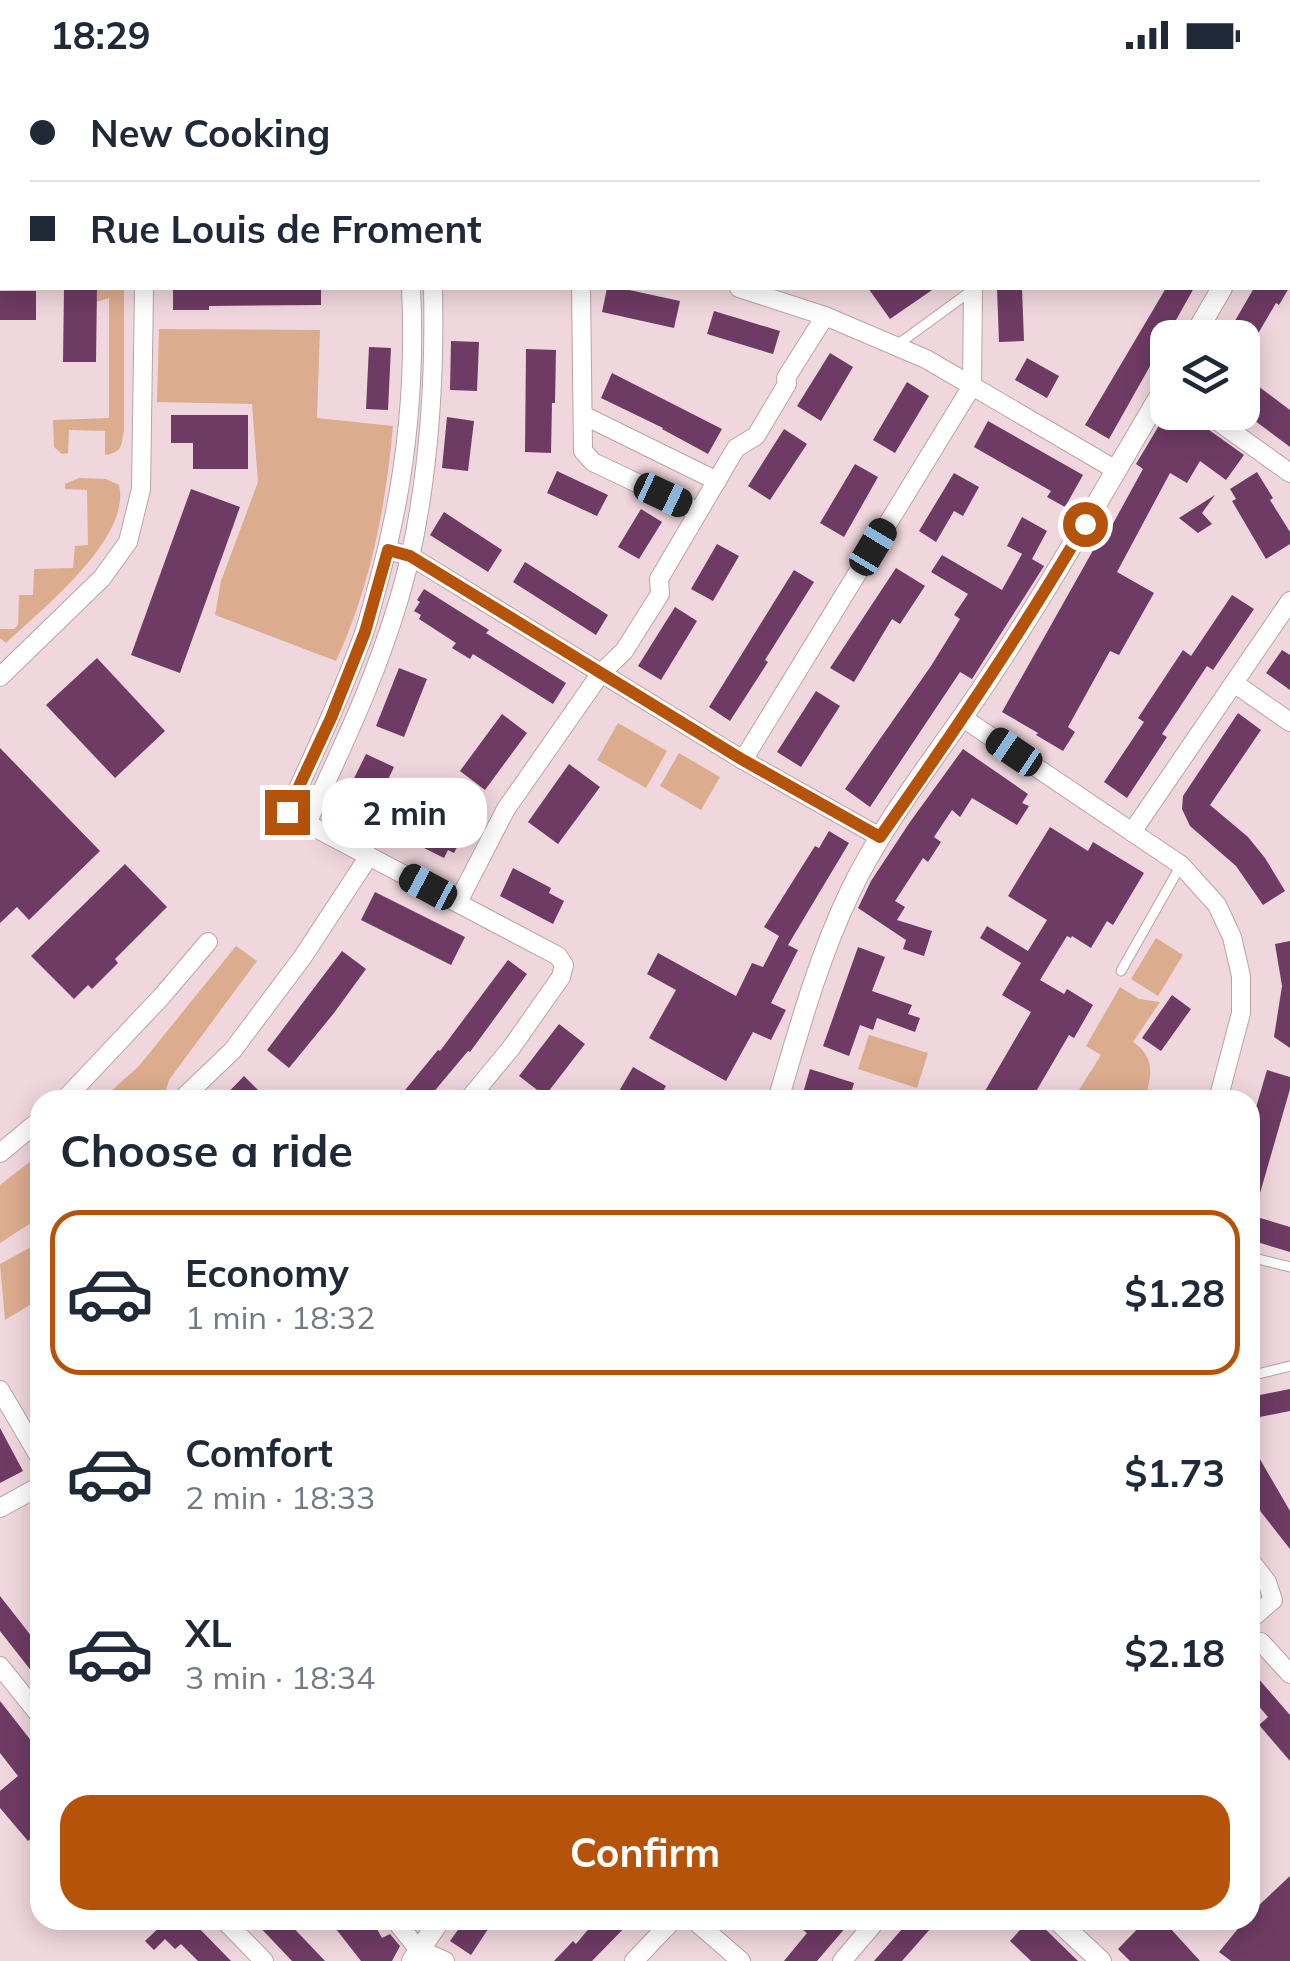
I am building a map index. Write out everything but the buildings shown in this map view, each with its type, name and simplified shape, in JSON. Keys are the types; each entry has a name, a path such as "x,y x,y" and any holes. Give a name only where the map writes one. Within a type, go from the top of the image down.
{"street":[{"path":"0,677 102,578 128,542 141,489 144,290"},
{"path":"411,290 414,340 408,428 388,550 365,632 287,812 558,956 564,966 561,977 476,1090"},
{"path":"304,821 352,728 386,638 410,556 431,426 433,290"},
{"path":"581,290 583,451 593,462 698,512"},
{"path":"744,290 824,316 926,359 1116,470"},
{"path":"743,760 972,386 973,290"},
{"path":"1203,320 1221,290"},
{"path":"458,902 506,809 601,674 624,652 660,594 659,578 736,448 756,436 824,316"},
{"path":"781,1090 814,978 852,887 880,837 1042,598 1150,413"},
{"path":"583,415 717,481"},
{"path":"1230,430 1290,473"},
{"path":"388,550 410,556 743,760 880,837"},
{"path":"1132,832 1290,602"},
{"path":"1234,683 1290,722"},
{"path":"331,718 352,728"},
{"path":"964,718 1181,865 1217,905 1232,937 1241,976 1241,1013 1221,1090"},
{"path":"193,1090 232,1050 302,958 368,856"},
{"path":"73,1090 208,942"},
{"path":"0,1153 30,1128"},
{"path":"0,1390 30,1441"},
{"path":"0,1508 30,1492"},
{"path":"1260,1573 1274,1600 1260,1612"},
{"path":"1261,1642 1290,1674"},
{"path":"0,1666 30,1704"},
{"path":"234,1930 264,1961"},
{"path":"401,1930 415,1955"},
{"path":"415,1955 433,1930"},
{"path":"634,1961 663,1930"},
{"path":"705,1930 741,1961"},
{"path":"842,1961 868,1930"},
{"path":"1067,1930 1101,1961"},
{"path":"415,1955 445,1961"}],"lane":[{"path":"897,346 970,290"},
{"path":"1121,972 1181,865"},
{"path":"1260,1259 1290,1268"},
{"path":"1260,1374 1290,1366"}],"shaded area":[{"path":"97,290 124,290 122,440 118,450 105,455 105,431 69,430 68,453 62,454 54,447 53,420 109,418 109,298 96,302"},
{"path":"159,329 320,330 317,418 393,426 375,546 336,661 215,615 221,581 258,482 252,404 157,402"},
{"path":"79,478 106,479 119,485 119,506 112,527 80,572 6,643 0,638 0,629 14,629 18,625 19,595 33,595 34,569 73,568 75,546 88,545 87,490 65,489 65,484"},
{"path":"618,723 667,751 646,788 597,760"},
{"path":"679,753 720,777 701,810 660,786"},
{"path":"1156,938 1183,955 1158,996 1131,979"},
{"path":"236,946 257,961 169,1080 166,1090 112,1090 139,1066"},
{"path":"1120,987 1139,999 1160,1002 1133,1042 1148,1059 1148,1090 1079,1090 1101,1055 1086,1046"},
{"path":"869,1035 928,1053 917,1088 858,1069"},
{"path":"30,1162 30,1224 0,1243 0,1185"},
{"path":"30,1248 30,1305 5,1320 0,1264"}],"route":[{"path":"287,812 365,632 388,550 410,556 743,760 880,837 964,718 1085,524"}]}
